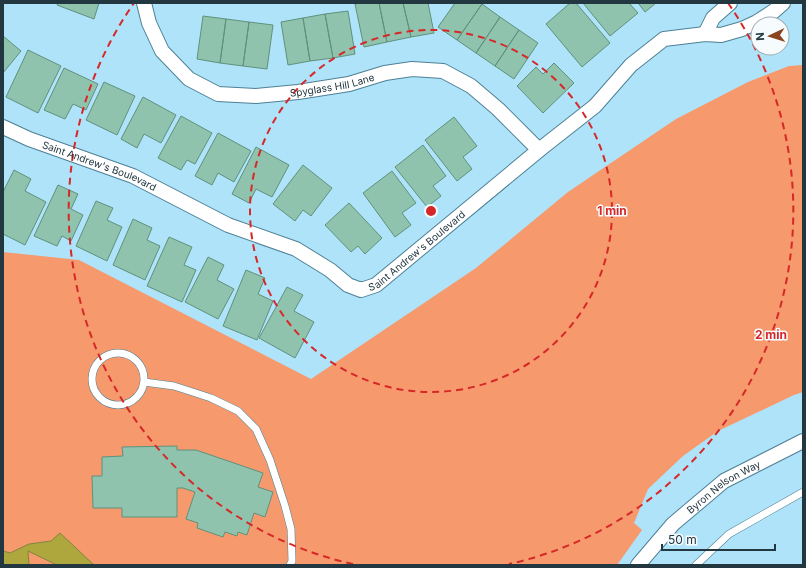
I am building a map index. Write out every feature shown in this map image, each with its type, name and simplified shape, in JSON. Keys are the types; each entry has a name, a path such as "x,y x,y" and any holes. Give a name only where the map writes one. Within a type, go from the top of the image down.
{"street":[{"name":"Spyglass Hill Lane","path":"144,3 149,23 162,51 189,79 218,94 256,96 298,92 349,84 385,73 412,69 442,71 472,86 498,109 539,150"},
{"path":"705,34 713,18 730,3"},
{"name":"Saint Andrew's Boulevard","path":"3,128 29,139 133,176 228,225 296,249 330,270 348,285 361,290 376,285 539,150 564,132 594,106 631,65 664,39 705,34 721,35 742,29 756,22 775,6"},
{"name":"Byron Nelson Way","path":"638,565 673,524 724,481 803,441"}],"lane":[{"path":"112,353 125,353 138,361 143,369 144,382 141,391 132,401 124,404 112,404 104,401 99,396 94,389 92,377 97,362 104,356 112,353"},
{"path":"144,382 174,386 211,398 238,411 256,429 270,460 290,524 292,561 290,565"},
{"path":"696,565 729,534 803,492"}],"shaded area":[{"path":"803,65 803,392 718,431 683,456 648,489 634,523 642,530 617,565 3,565 3,252 79,260 311,379 476,268 568,192 676,119 748,82 789,66"},
{"path":"60,533 94,565 57,565 28,551 29,565 3,565 3,551 10,553 29,544 51,541"}],"building":[{"path":"58,3 99,3 94,19 57,5"},
{"path":"379,3 387,42 364,47 355,4"},
{"path":"379,3 403,3 411,37 387,42"},
{"path":"403,3 428,3 434,33 411,37"},
{"path":"455,3 482,4 457,40 438,27"},
{"path":"570,3 576,3 610,43 582,67 546,24"},
{"path":"583,3 629,3 638,13 610,36"},
{"path":"638,3 656,3 645,12"},
{"path":"482,4 500,17 476,53 457,40"},
{"path":"348,11 355,54 333,58 325,14"},
{"path":"325,14 333,58 310,61 303,18"},
{"path":"203,16 226,19 220,63 197,59"},
{"path":"500,17 519,30 495,66 476,53"},
{"path":"303,18 310,61 288,65 281,22"},
{"path":"226,19 249,22 243,66 220,63"},
{"path":"249,22 273,25 267,69 243,66"},
{"path":"519,30 538,43 514,79 495,66"},
{"path":"3,36 21,51 3,73"},
{"path":"28,50 61,66 38,113 6,97"},
{"path":"554,63 574,83 543,113 517,86 536,67 543,74"},
{"path":"64,68 98,84 86,110 73,104 65,119 44,110"},
{"path":"104,82 135,96 117,135 86,120"},
{"path":"143,97 176,115 161,143 144,134 137,148 121,139"},
{"path":"181,116 212,133 195,164 187,160 181,170 158,158"},
{"path":"454,117 477,146 463,157 472,169 457,181 425,140"},
{"path":"218,133 251,151 234,182 218,173 212,185 195,176"},
{"path":"423,145 446,176 433,186 441,196 427,207 395,167"},
{"path":"256,147 289,165 272,197 256,189 249,203 232,194"},
{"path":"303,165 332,188 311,216 303,210 295,221 273,204"},
{"path":"14,170 31,179 25,191 46,202 25,245 3,234 3,192"},
{"path":"392,171 416,203 402,213 411,225 395,237 363,193"},
{"path":"58,185 78,194 71,209 83,215 71,241 62,236 57,246 34,236"},
{"path":"96,201 113,208 107,220 122,227 107,261 76,246"},
{"path":"349,203 382,238 365,254 358,246 351,252 325,225"},
{"path":"133,219 152,228 147,240 160,246 145,280 113,265"},
{"path":"169,237 192,247 184,265 196,270 182,302 147,286"},
{"path":"208,257 224,265 217,280 234,289 218,319 185,302"},
{"path":"246,270 265,278 258,294 273,301 257,340 223,326"},
{"path":"287,287 303,295 294,311 314,322 295,358 259,338"},
{"path":"177,446 177,450 196,450 263,473 258,487 273,492 265,517 254,513 247,535 238,532 237,536 225,532 223,537 197,528 198,523 186,519 195,492 183,488 177,488 177,517 122,517 122,508 93,508 92,476 102,476 102,457 123,456 122,447"}]}
